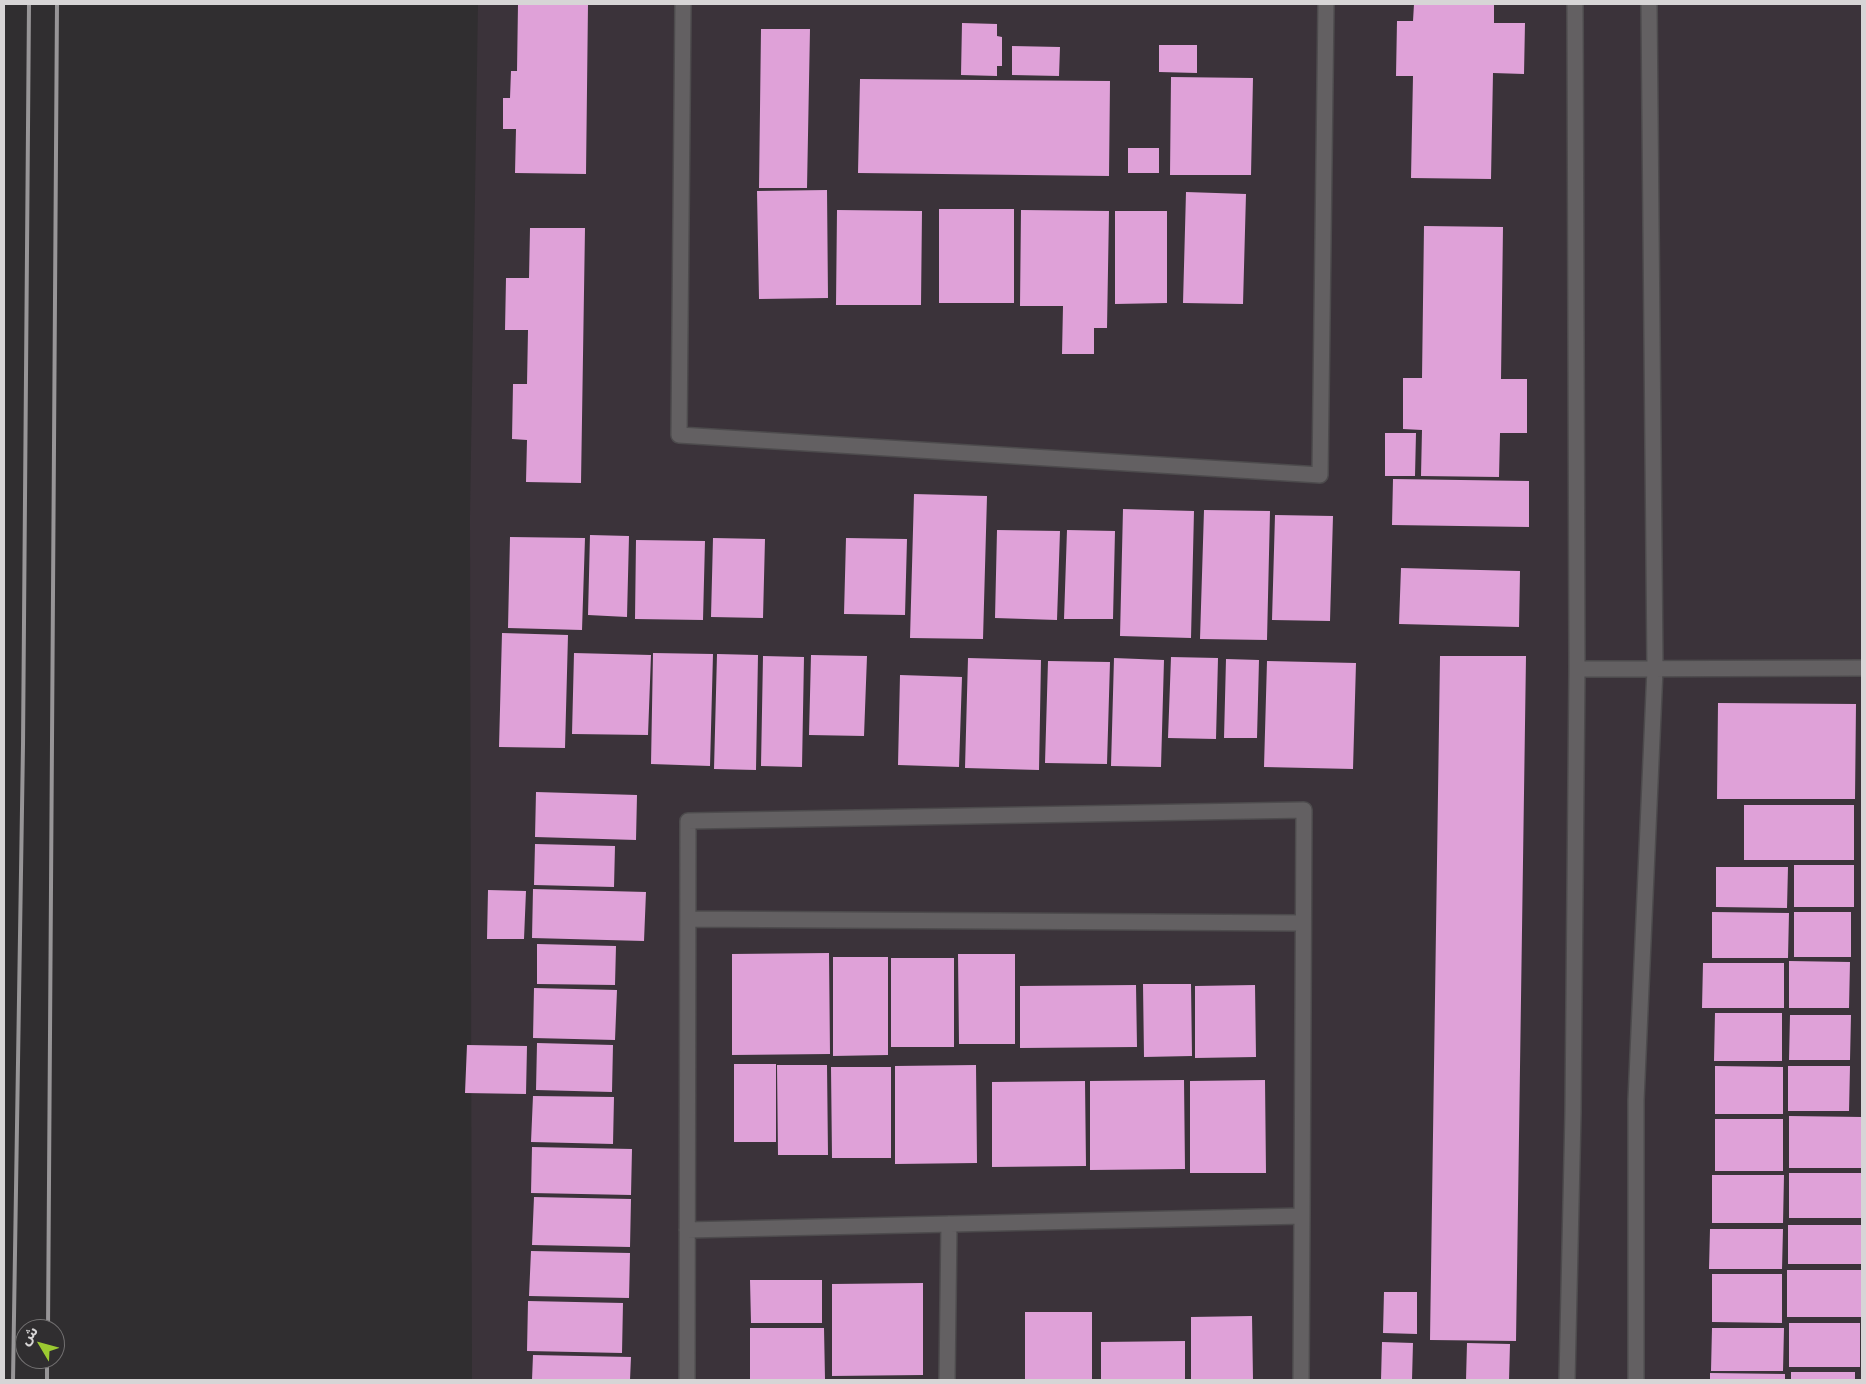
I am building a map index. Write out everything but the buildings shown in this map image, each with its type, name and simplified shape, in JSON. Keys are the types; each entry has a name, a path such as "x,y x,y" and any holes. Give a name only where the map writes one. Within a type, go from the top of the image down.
{"street":[{"path":"682,4 679,435 1320,475 1326,4"},
{"path":"1567,1380 1573,1113 1577,669 1575,4"},
{"path":"1636,1380 1636,1100 1655,669 1649,4"},
{"path":"1577,669 1862,668"},
{"path":"687,1380 688,821 1304,810 1301,1380"},
{"path":"688,919 1303,923"},
{"path":"688,1230 1302,1216"},
{"path":"947,1380 948,1224"}],"shaded area":[{"path":"478,4 1862,4 1862,1380 472,1380 470,517"}],"railway":[{"path":"13,1380 23,745 29,4"},
{"path":"48,1319 57,4"},
{"path":"47,1369 47,1380"}]}
